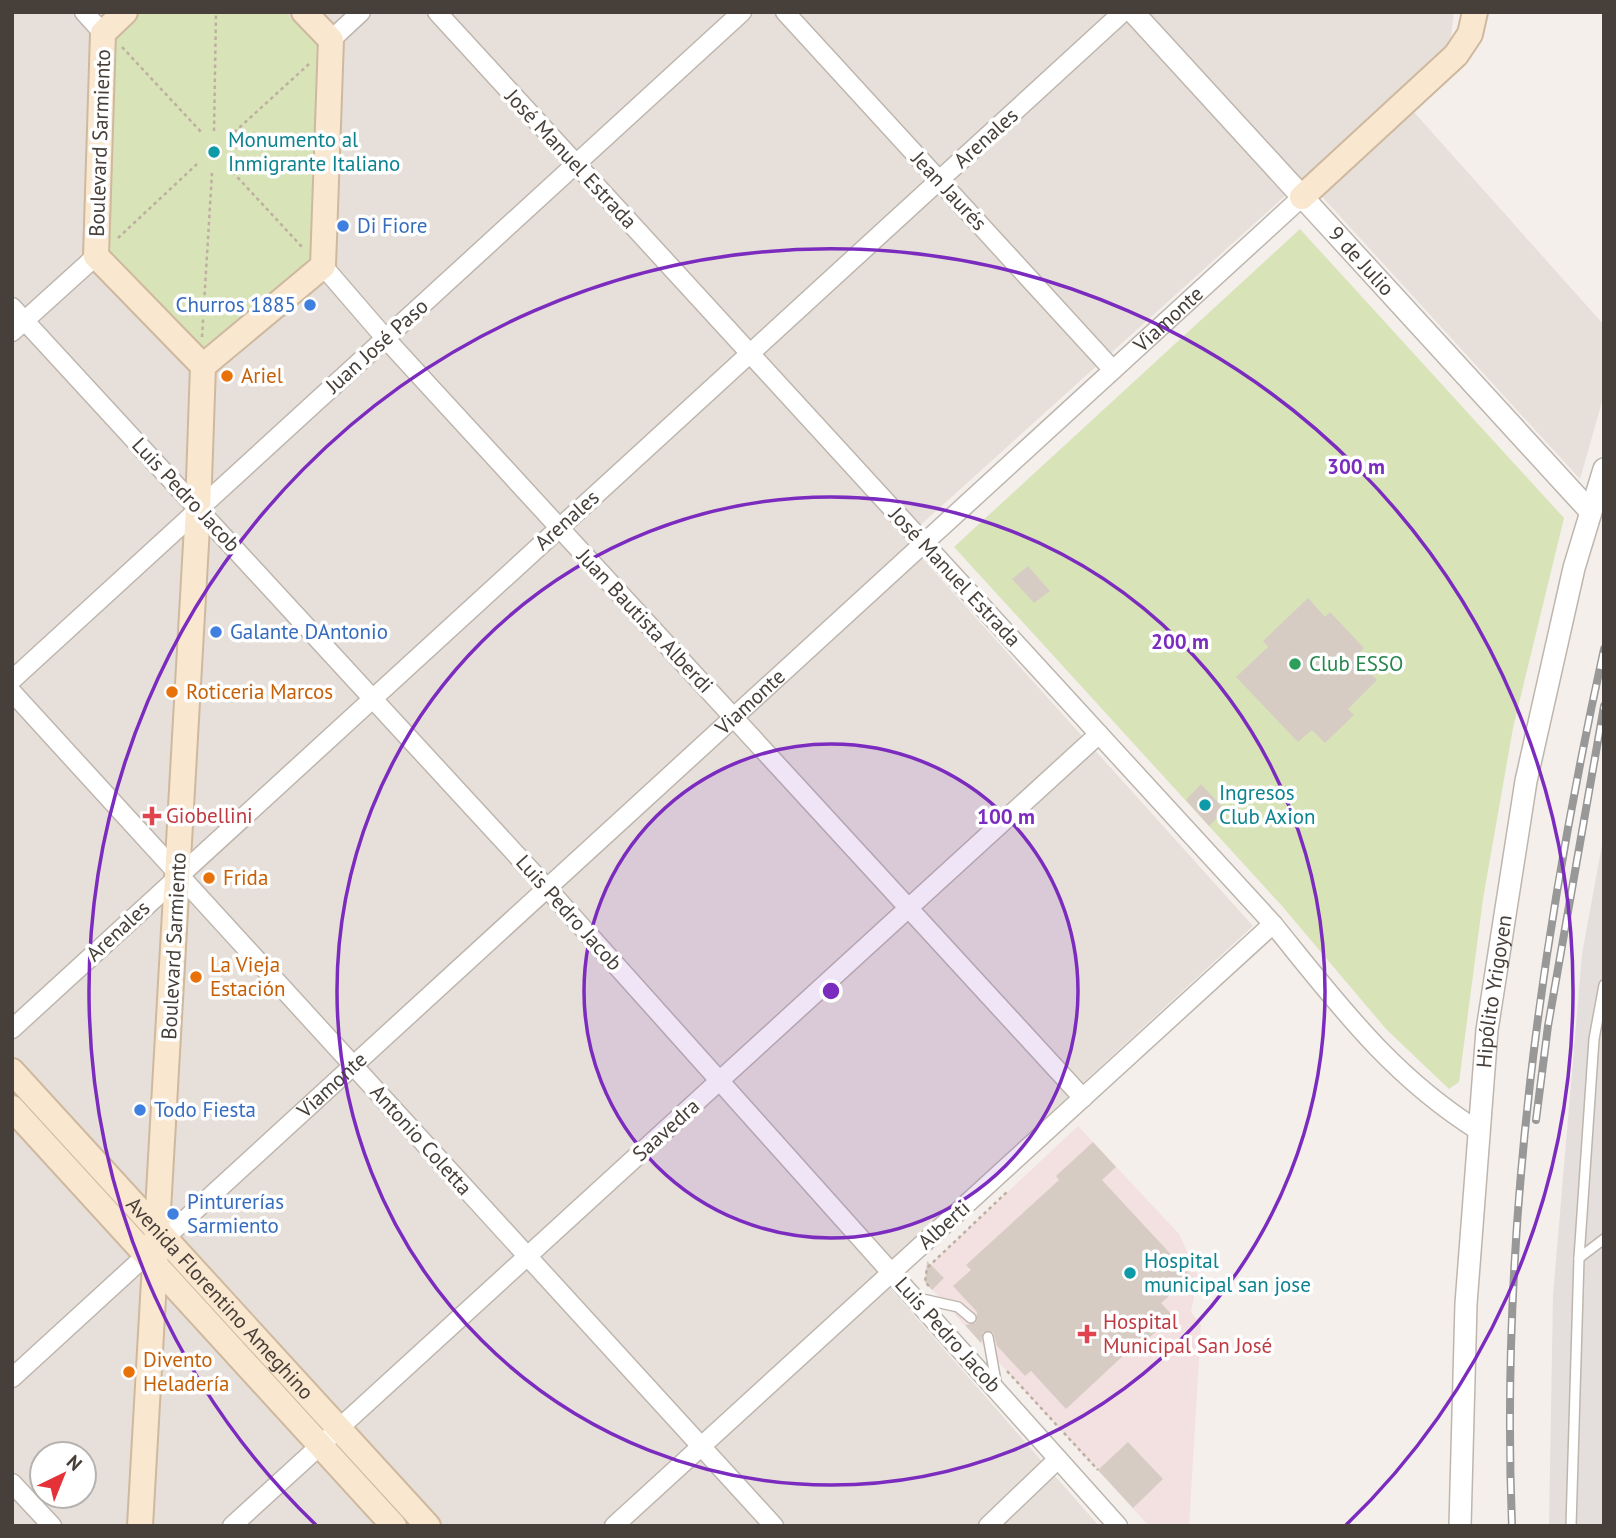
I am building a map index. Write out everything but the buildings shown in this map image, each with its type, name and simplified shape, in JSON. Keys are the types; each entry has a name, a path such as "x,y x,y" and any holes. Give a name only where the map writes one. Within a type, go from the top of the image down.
{"main road":[{"name":"Boulevard Sarmiento","path":"125,12 112,40 96,256 202,358 198,509 140,1526"},
{"path":"202,358 315,259 331,40 304,12"},
{"name":"Viamonte","path":"1302,197 1456,55 1470,34 1475,15"},
{"name":"Avenida Florentino Ameghino","path":"12,1071 320,1445 394,1526"},
{"name":"Avenida Florentino Ameghino","path":"12,1108 338,1428 428,1526"}],"street":[{"path":"84,12 112,40"},
{"path":"331,40 361,12"},
{"name":"José Manuel Estrada","path":"437,12 1273,924 1368,1040 1436,1104 1479,1131"},
{"name":"Juan José Paso","path":"12,680 742,12"},
{"name":"Jean Jaurés","path":"785,12 1113,370"},
{"name":"Arenales","path":"12,1029 178,874 1123,12"},
{"name":"9 de Julio","path":"1133,12 1590,510"},
{"name":"Viamonte","path":"12,1378 1302,197"},
{"path":"19,326 96,256"},
{"name":"Juan Bautista Alberdi","path":"315,259 1083,1098"},
{"name":"Luis Pedro Jacob","path":"12,307 19,326 198,509 547,888 1118,1526"},
{"name":"Hipólito Yrigoyen","path":"1460,1526 1466,1304 1487,1030 1526,781 1590,510 1604,469"},
{"name":"Antonio Coletta","path":"12,692 774,1526"},
{"name":"Saavedra","path":"232,1526 1099,734"},
{"name":"Alberti","path":"614,1526 1273,924"},
{"path":"988,1526 1058,1459"},
{"path":"12,1483 52,1526"}],"lane":[{"path":"1571,1526 1579,1258 1594,1039 1604,985"},
{"path":"1594,1039 1604,1030"},
{"path":"1579,1258 1604,1239"},
{"path":"913,1297 958,1307 971,1318"},
{"path":"988,1337 997,1390"}],"path":[{"path":"214,131 216,12"},
{"path":"112,40 203,134"},
{"path":"229,137 314,60"},
{"path":"117,240 197,164"},
{"path":"228,167 315,259"},
{"path":"202,358 212,173"},
{"path":"945,1304 925,1282 927,1268 1009,1190"},
{"path":"992,1356 1098,1470"}],"shaded area":[{"path":"12,12 1454,12 1450,44 1396,92 1604,325 1604,395 1580,479 1305,178 905,539 1253,926 877,1273 1099,1526 12,1526"},
{"path":"1604,834 1604,1526 1549,1526 1553,1295 1582,954"},
{"name":"Hospital Municipal San José","path":"1078,1126 1179,1234 1198,1276 1191,1312 1201,1325 1189,1526 1149,1526 925,1282 927,1268"}],"green space":[{"path":"141,12 285,12 323,51 315,261 201,349 107,249 113,37"},
{"name":"Club ESSO","path":"1300,229 1564,518 1513,728 1483,899 1459,1082 1449,1089 1386,1029 1282,906 954,547"}],"railway":[{"path":"1512,1526 1512,1305 1530,1084 1561,866 1604,649"},
{"path":"1536,1120 1548,1026 1604,706"}],"place":[{"name":"Monumento al Inmigrante Italiano","path":"214,152"},
{"name":"Di Fiore","path":"343,226"},
{"name":"Churros 1885","path":"310,305"},
{"name":"Ariel","path":"227,376"},
{"name":"Galante DAntonio","path":"216,632"},
{"name":"Club ESSO","path":"1295,664"},
{"name":"Roticeria Marcos","path":"172,692"},
{"name":"Ingresos Club Axion","path":"1205,805"},
{"name":"Giobellini","path":"152,816"},
{"name":"Frida","path":"209,878"},
{"name":"La Vieja Estación","path":"196,977"},
{"name":"Todo Fiesta","path":"140,1110"},
{"name":"Pinturerías Sarmiento","path":"173,1214"},
{"name":"Hospital municipal san jose","path":"1130,1273"},
{"name":"Hospital Municipal San José","path":"1087,1334"},
{"name":"Divento Heladería","path":"129,1372"}]}
